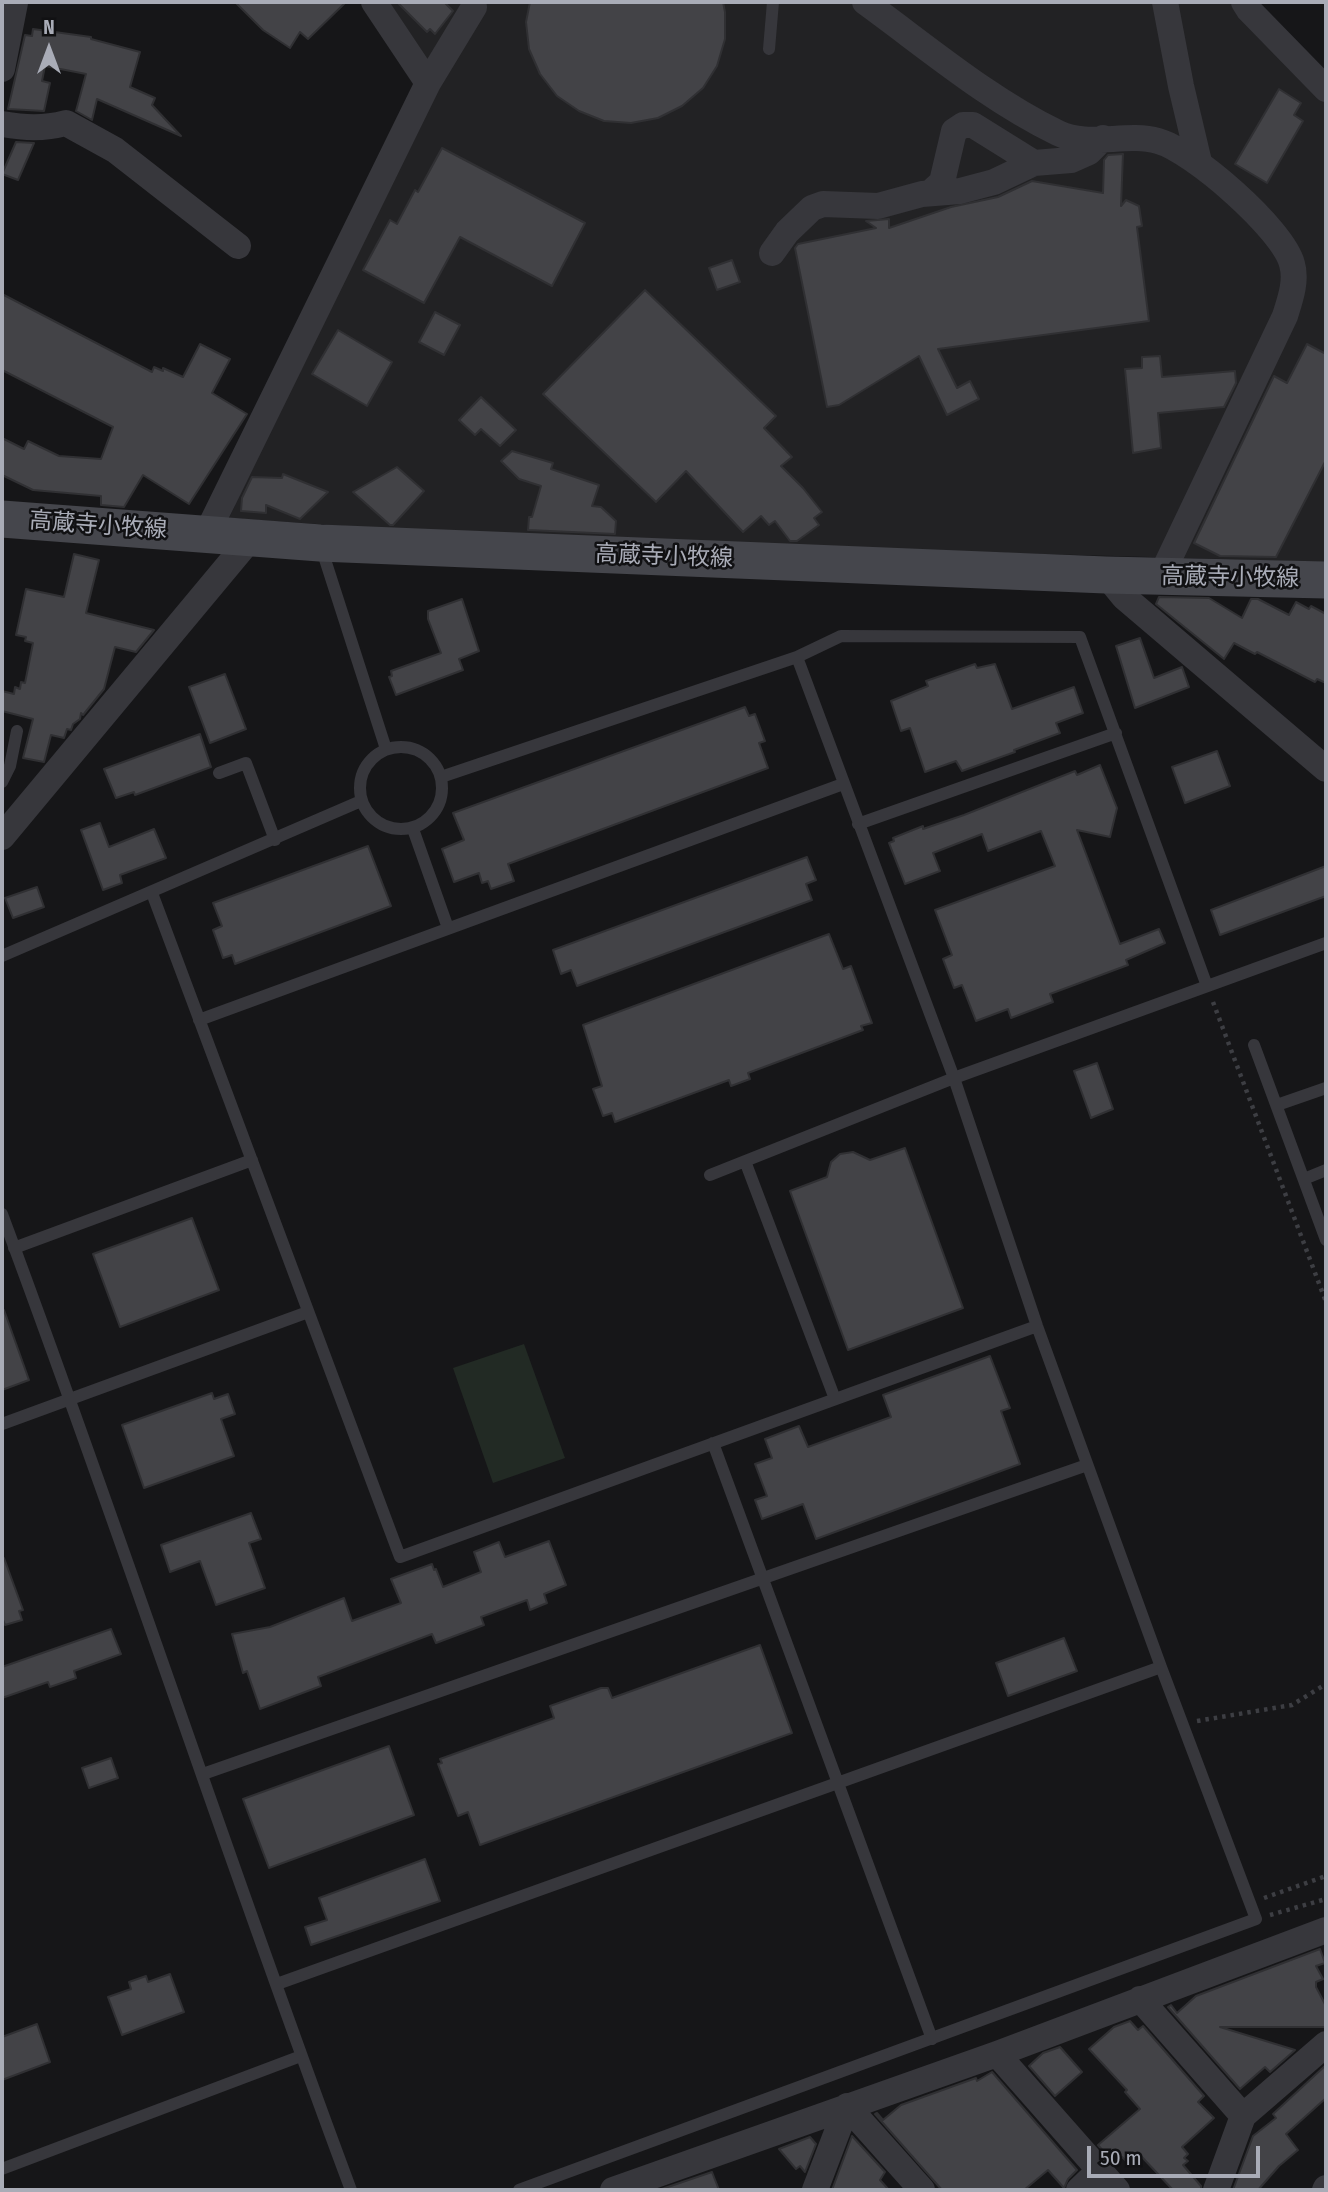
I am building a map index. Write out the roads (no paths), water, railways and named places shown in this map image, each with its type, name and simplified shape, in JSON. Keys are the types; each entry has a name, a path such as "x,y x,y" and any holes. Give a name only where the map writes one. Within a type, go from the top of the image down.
{"main road":[{"name":"高蔵寺小牧線","path":"2,519 320,543 1106,575 1326,580"}],"street":[{"path":"374,2 428,83"},
{"path":"865,2 1001,100 1062,135 1080,139 1155,140 1175,146 1199,162 1281,240 1293,264 1293,288 1285,316 1161,576"},
{"path":"1165,2 1199,162"},
{"path":"1244,2 1326,89"},
{"path":"2,69 15,3"},
{"path":"207,533 428,83 475,4"},
{"path":"2,124 27,128 50,127 66,122 115,150 238,246"},
{"path":"930,193 943,182 954,131 963,125 973,125 1034,163"},
{"path":"772,253 787,232 812,208 823,204 878,206 930,193 960,191 994,182 1034,163 1071,160 1089,152 1102,138"},
{"path":"2,837 251,538"},
{"path":"1106,575 1124,597 1326,769"},
{"path":"613,2190 997,2054 1326,1930"},
{"path":"1140,1999 1243,2116"},
{"path":"1216,2190 1243,2116 1326,2044"},
{"path":"997,2054 1108,2181 1079,2190"},
{"path":"815,2190 846,2106"},
{"path":"846,2106 922,2190"}],"lane":[{"path":"769,49 773,2"},
{"path":"320,543 386,749"},
{"path":"441,777 797,657 841,636 1080,637 1207,986"},
{"path":"519,2190 1256,1919 1037,1326 954,1078 797,657"},
{"path":"2,782 10,766 17,731"},
{"path":"858,824 1115,733"},
{"path":"404,747 420,751 433,762 441,777 443,793 438,809 427,821 413,829 397,830 381,825 369,815 361,802 359,786 363,771 373,758 386,749 404,747"},
{"path":"219,773 246,762 275,839"},
{"path":"199,1020 843,784"},
{"path":"2,956 361,802"},
{"path":"413,829 448,929"},
{"path":"152,893 400,1557 1037,1326"},
{"path":"710,1175 954,1078 1326,943"},
{"path":"1254,1045 1326,1240"},
{"path":"1277,1105 1326,1088"},
{"path":"14,1248 252,1160"},
{"path":"744,1161 835,1399"},
{"path":"1304,1179 1326,1170"},
{"path":"2,1214 71,1399 300,2056 351,2190"},
{"path":"2,1424 309,1312"},
{"path":"713,1443 932,2039"},
{"path":"203,1774 1087,1465"},
{"path":"277,1984 1161,1667"},
{"path":"2,2169 300,2056"}]}
